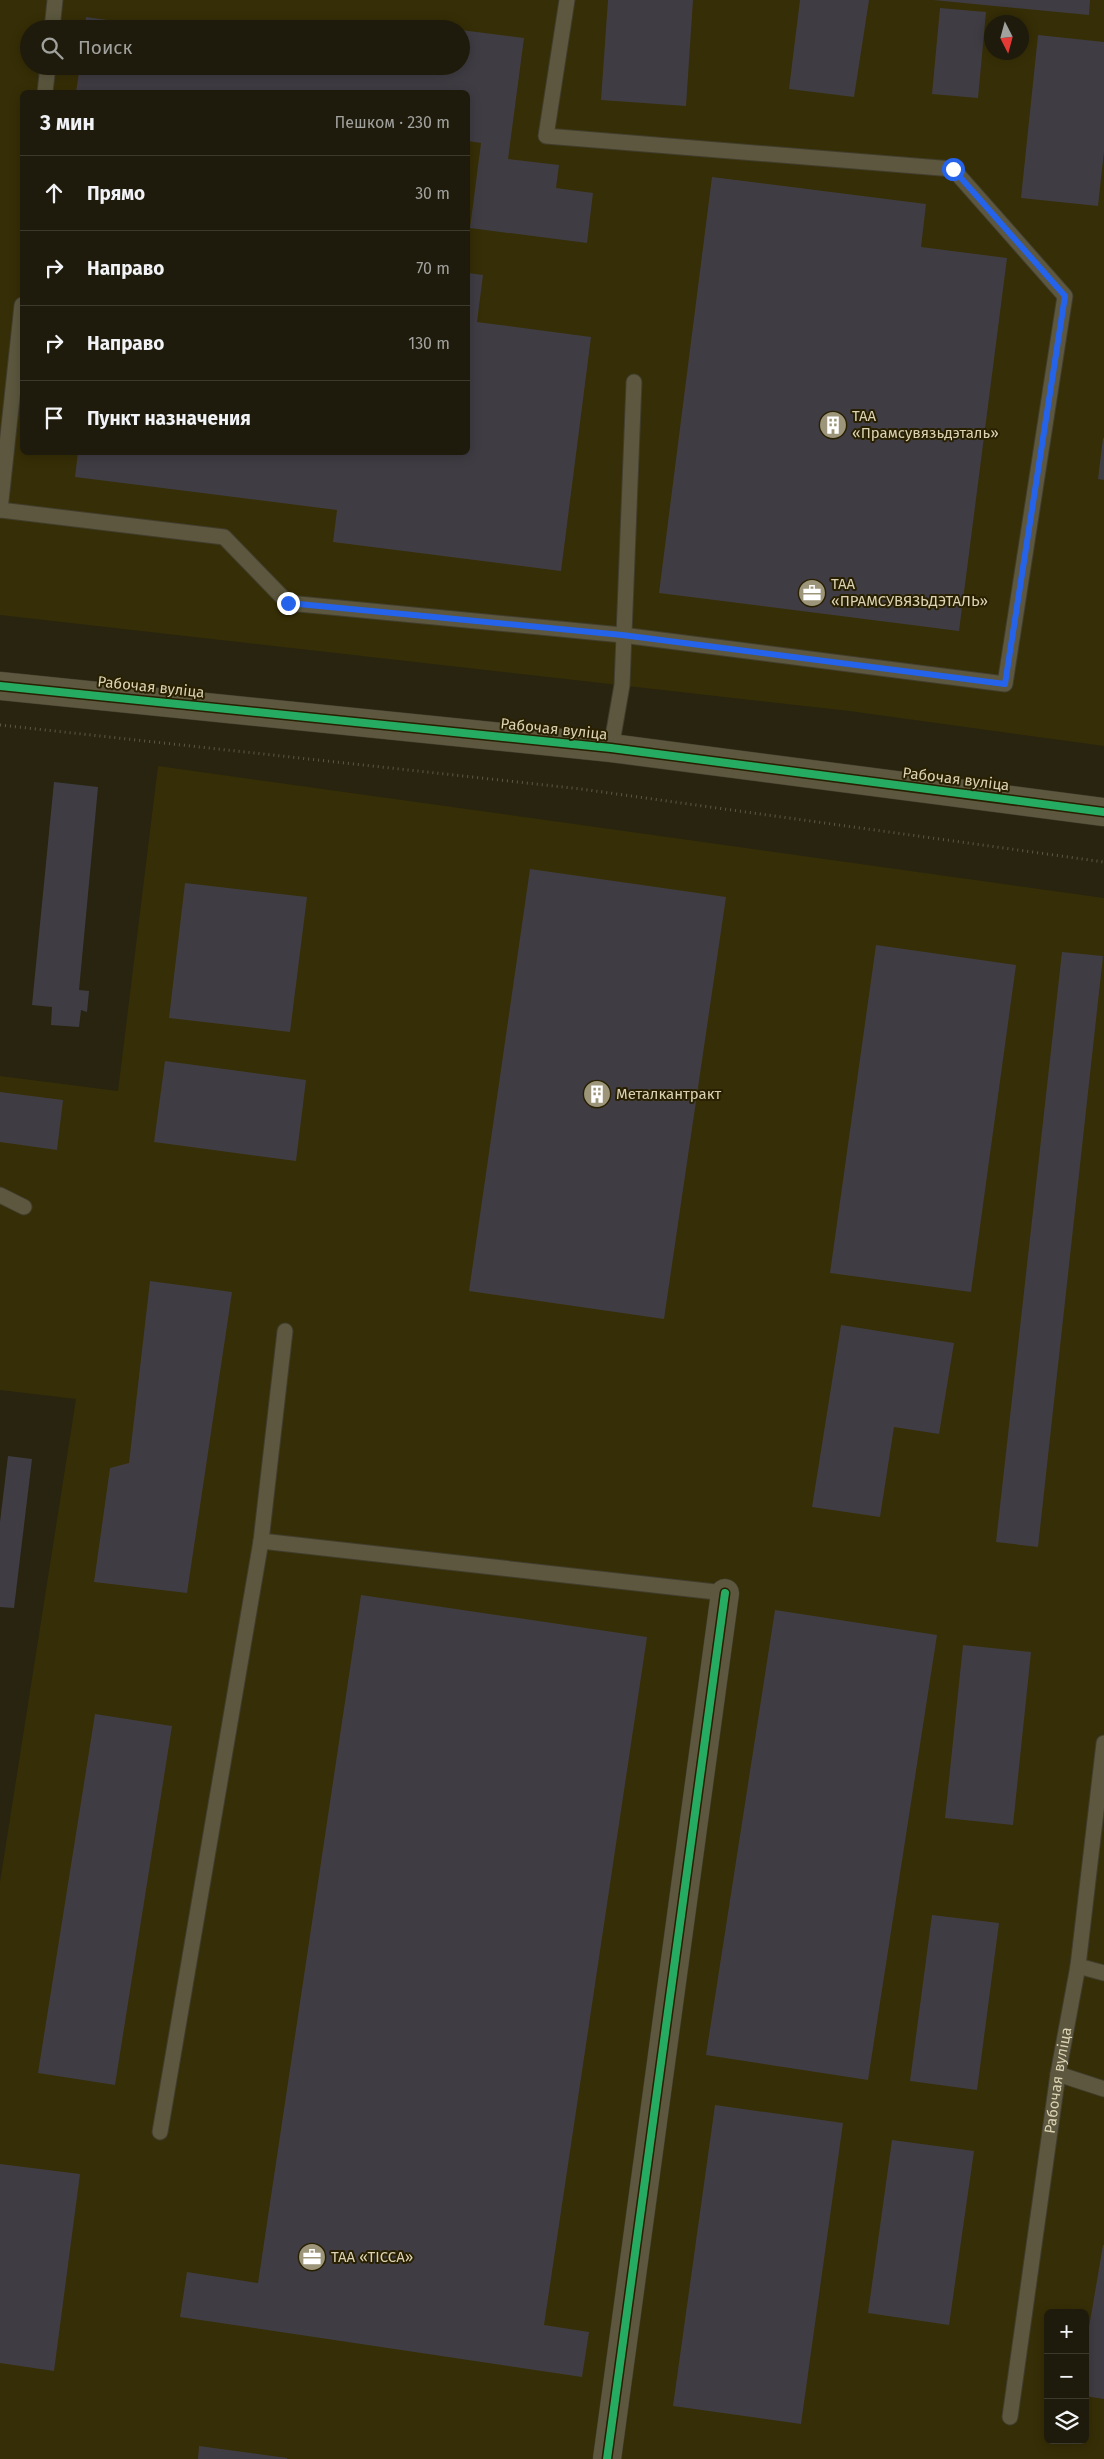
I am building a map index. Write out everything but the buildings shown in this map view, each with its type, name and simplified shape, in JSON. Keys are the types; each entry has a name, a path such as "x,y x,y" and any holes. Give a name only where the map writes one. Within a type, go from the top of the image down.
{"street":[{"name":"Рабочая вуліца","path":"0,686 611,748 1104,812"},
{"path":"607,2459 725,1593"}],"lane":[{"path":"53,20 55,0"},
{"path":"20,324 0,510 224,537 288,603 622,635 1005,684 1065,296 953,169 546,136 567,0"},
{"path":"45,90 47,75"},
{"path":"611,748 622,685 622,635 634,382"},
{"path":"0,1195 24,1207"},
{"path":"160,2132 262,1541 285,1331"},
{"path":"262,1541 725,1593"},
{"name":"Рабочая вуліца","path":"1010,2417 1058,2074 1078,1966 1104,1743"},
{"path":"1078,1966 1104,1973"},
{"path":"1058,2074 1104,2089"}],"path":[{"path":"0,725 581,788 1104,862"}],"shaded area":[{"path":"0,0 1104,0 1104,746 849,711 0,615"},
{"path":"158,766 1104,898 1104,2459 0,2459 0,1882 76,1399 0,1390 0,1076 118,1091"}],"cycle path":[{"path":"0,686 611,748 1104,812"},
{"path":"607,2459 725,1593"}],"place":[{"name":"ТАА «Прамсувязьдэталь»","path":"833,425"},
{"name":"ТАА «ПРАМСУВЯЗЬДЭТАЛЬ»","path":"812,593"},
{"name":"Металкантракт","path":"597,1094"},
{"name":"ТАА «ТIССА»","path":"312,2257"}],"route":[{"path":"288,603 622,635 1005,684 1065,296 953,169"}]}
